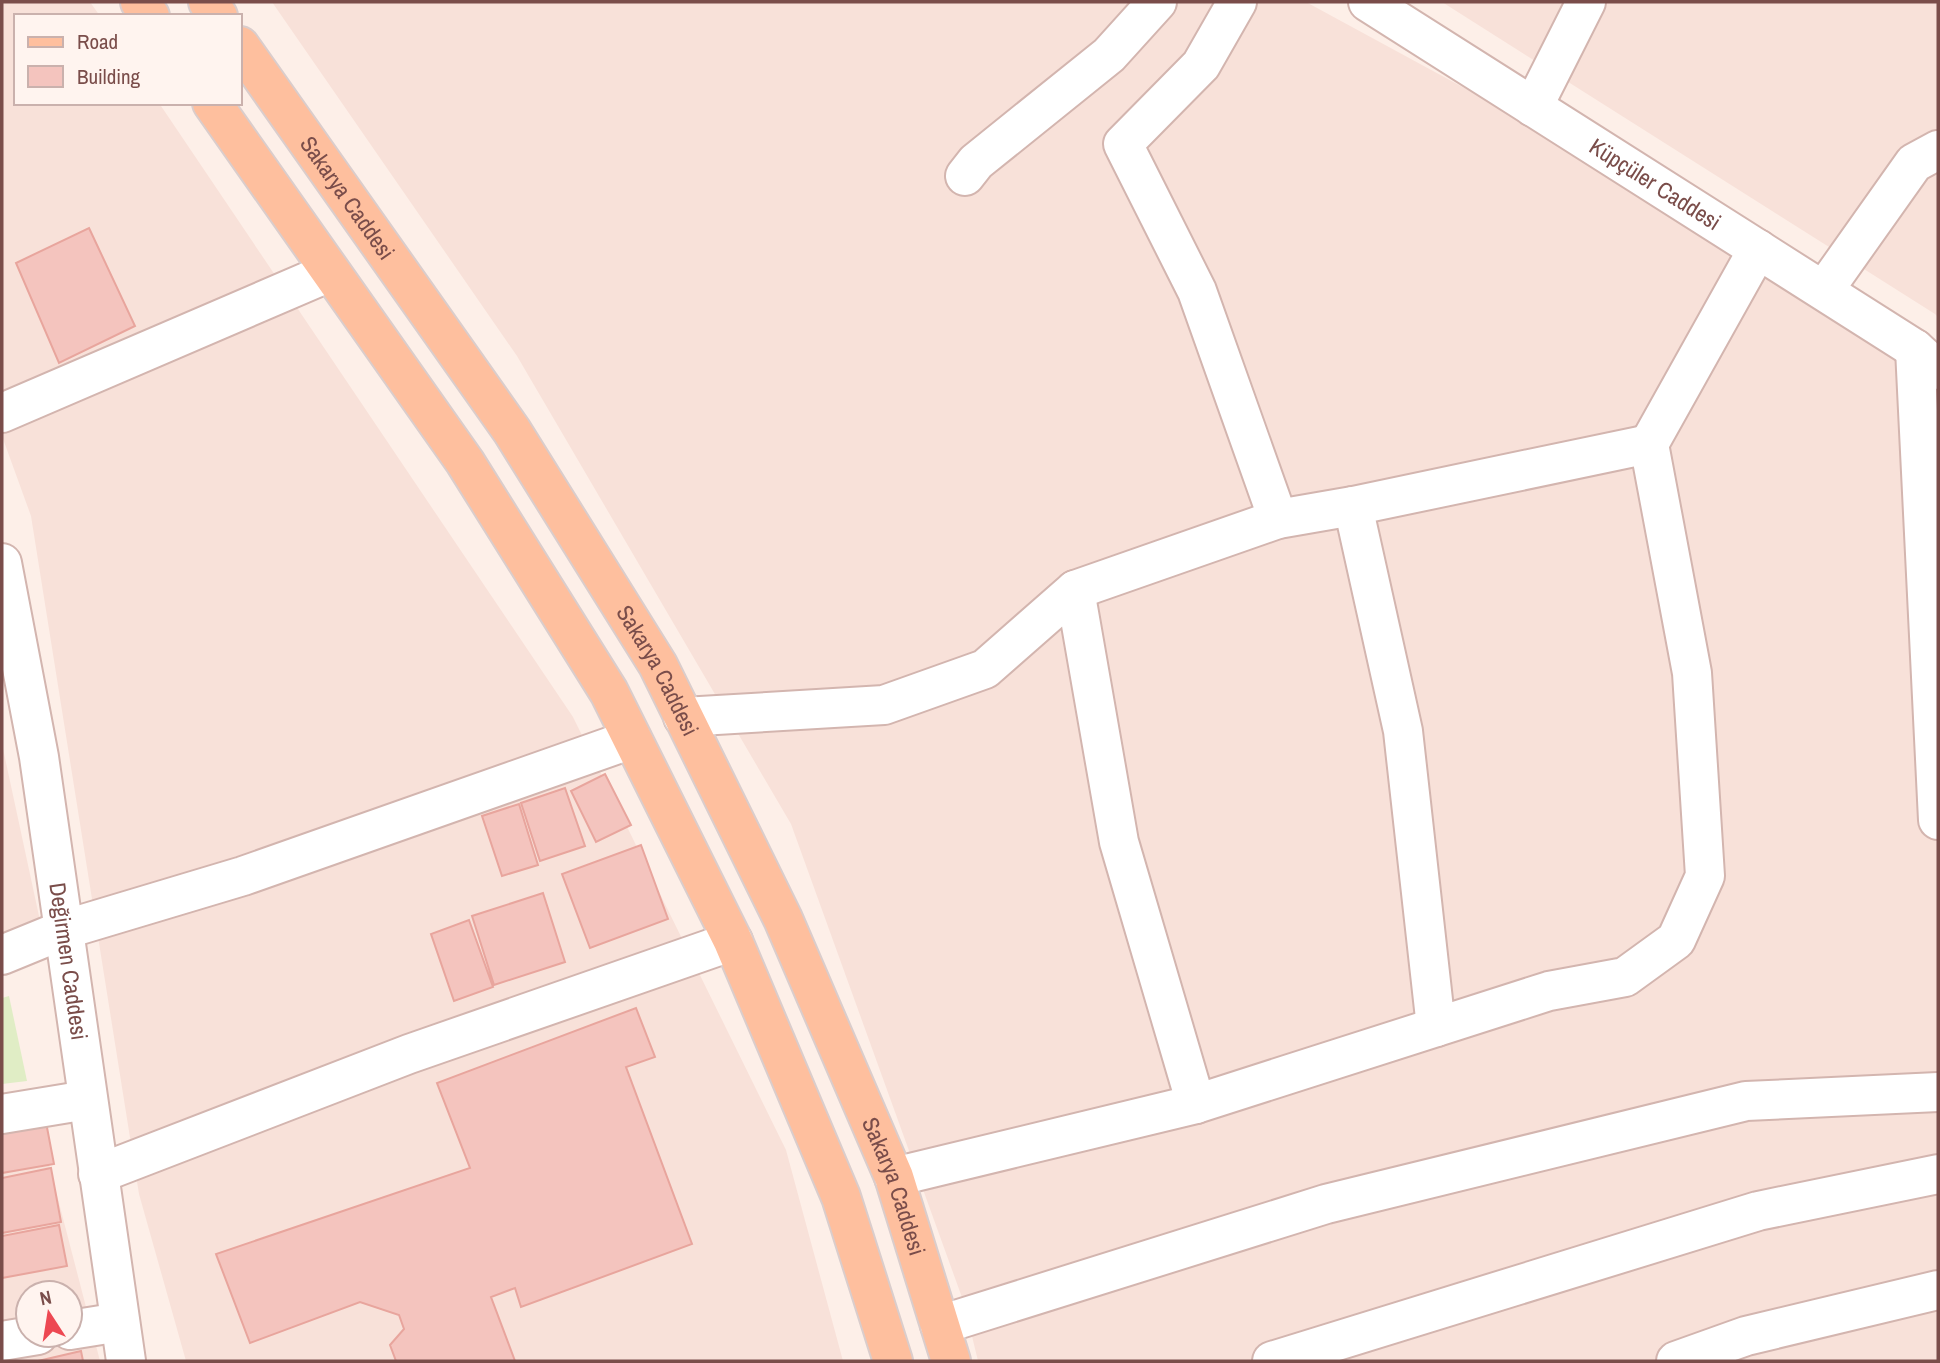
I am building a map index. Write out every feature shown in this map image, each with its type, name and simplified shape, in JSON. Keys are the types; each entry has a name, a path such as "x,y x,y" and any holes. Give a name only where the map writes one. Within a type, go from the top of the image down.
{"main road":[{"name":"Sakarya Caddesi","path":"242,49 512,431 658,665 783,919 894,1177 951,1361"},
{"path":"213,105 465,462 609,692 733,942 841,1197 893,1361"}],"street":[{"path":"965,176 976,162 1109,55 1157,2"},
{"path":"1237,2 1201,65 1123,144 1197,291 1278,519"},
{"name":"Küpçüler Caddesi","path":"1368,2 1824,290 1927,359"},
{"path":"1533,107 1586,2"},
{"path":"1824,290 1914,163 1938,150"},
{"path":"894,1177 1196,1104 1549,991 1625,977 1676,940 1705,876 1692,673 1649,444 1758,249"},
{"path":"2,413 330,272"},
{"path":"1927,359 1938,802"},
{"path":"683,717 884,705 985,669 1075,590 1278,519 1353,506 1649,444"},
{"path":"1353,506 1403,731 1436,1027"},
{"name":"Değirmen Caddesi","path":"4,585 39,757 126,1361"},
{"path":"1075,590 1119,842 1196,1104"},
{"path":"2,955 63,930 243,876 632,739"},
{"path":"98,1174 409,1054 733,942"},
{"path":"940,1325 1326,1204 1746,1101 1938,1092"},
{"path":"2,1114 87,1100"},
{"path":"1272,1361 1758,1210 1938,1174"},
{"path":"1676,1361 1746,1336 1938,1290"},
{"path":"84,1328 120,1322"}],"shaded area":[{"path":"2,2 90,2 99,14 14,14 14,105 160,105 573,717 786,1150 843,1361 186,1361 139,1194 31,516 2,436"},
{"path":"272,2 1306,2 1877,312 1938,372 1938,1361 978,1361 964,1303 791,824 517,356"},
{"path":"1442,2 1938,2 1938,317 1935,314"},
{"path":"2,744 42,930 2,943"},
{"path":"44,1145 79,1279 14,1279 14,1349 84,1349 84,1299 100,1361 2,1361 2,1151"}],"green space":[{"path":"9,996 27,1081 2,1084 2,998"}],"building":[{"path":"89,228 135,326 59,363 16,263"},
{"path":"605,774 631,825 596,842 571,791"},
{"path":"565,788 585,846 540,861 521,803"},
{"path":"519,804 538,865 502,876 482,816"},
{"path":"641,845 668,919 590,948 562,874"},
{"path":"543,893 565,962 494,985 472,916"},
{"path":"469,920 493,987 454,1001 431,934"},
{"path":"636,1008 655,1057 626,1067 692,1244 521,1307 515,1288 491,1297 515,1361 396,1361 390,1345 404,1329 399,1315 360,1302 250,1343 216,1254 470,1168 437,1083"},
{"path":"45,1117 54,1164 2,1173 2,1125"},
{"path":"51,1168 61,1222 2,1233 2,1178"},
{"path":"59,1225 67,1266 2,1278 2,1236"},
{"path":"81,1351 83,1361 38,1361"}]}
